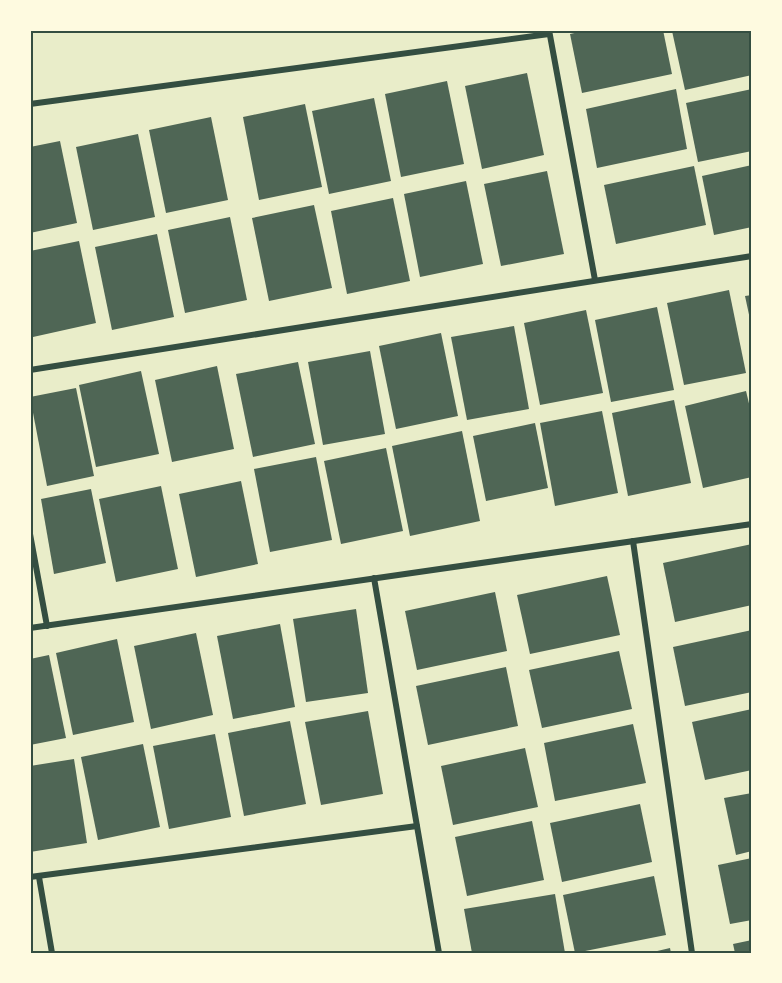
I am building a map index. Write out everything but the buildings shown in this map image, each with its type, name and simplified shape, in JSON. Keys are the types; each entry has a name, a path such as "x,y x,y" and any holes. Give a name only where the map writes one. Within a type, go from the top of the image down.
{"street":[{"path":"30,104 549,32 595,280"},
{"path":"30,370 752,256"},
{"path":"30,628 752,524"},
{"path":"30,534 47,626"},
{"path":"633,541 692,953"},
{"path":"374,578 439,953"},
{"path":"30,877 417,826"},
{"path":"39,877 52,953"}]}
